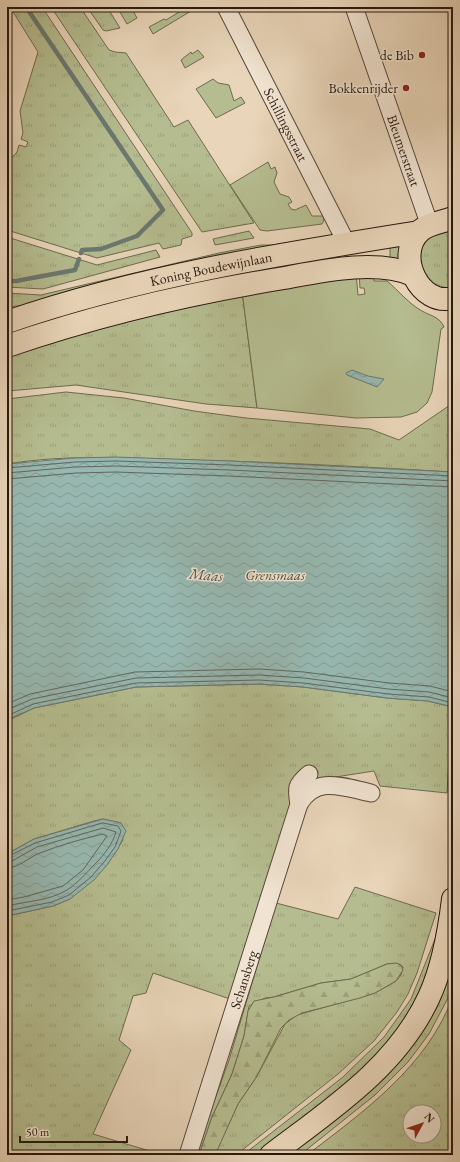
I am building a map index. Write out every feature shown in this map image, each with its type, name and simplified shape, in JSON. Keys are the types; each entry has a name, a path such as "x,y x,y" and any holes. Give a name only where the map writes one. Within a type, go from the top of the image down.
{"main road":[{"name":"Koning Boudewijnlaan","path":"7,322 46,308 110,290 232,263 346,242 453,218"},
{"path":"425,224 410,251 409,260 413,275 420,285 432,295 452,301"},
{"name":"Koning Boudewijnlaan","path":"7,346 104,317 240,285 304,274 357,269 396,269 413,275"},
{"path":"271,1155 364,1083 392,1053 410,1030 429,997 437,976 445,945 453,900"}],"street":[{"name":"Schillingsstraat","path":"226,7 346,242"},
{"name":"Bleumerstraat","path":"354,7 425,224"},
{"name":"Schansberg","path":"299,804 296,790 300,783 309,774"},
{"name":"Schansberg","path":"188,1155 299,804 306,793 312,789 325,785 338,786 371,793"}],"green space":[{"path":"10,7 42,7 192,233 192,236 182,239 181,245 163,249 159,243 97,258 7,230 7,163 17,152 19,145 26,147 28,142 21,139 23,133 20,111 38,52"},
{"path":"51,7 80,7 109,50 126,53 174,127 188,120 254,223 202,232"},
{"path":"87,7 107,7 120,28 106,31 103,30"},
{"path":"117,7 131,7 137,18 127,24"},
{"path":"184,9 186,12 191,11 153,34 149,27 164,19 166,20"},
{"path":"198,50 204,57 185,68 181,60 191,52 192,54"},
{"path":"213,79 218,83 229,85 234,101 241,97 245,103 216,118 196,89"},
{"path":"268,162 271,169 275,167 277,173 274,182 280,194 289,197 292,202 288,204 291,209 295,210 306,205 312,216 323,216 324,220 322,224 267,231 260,230 230,185"},
{"path":"453,224 453,291 432,287 418,261 423,241"},
{"path":"249,231 254,238 215,245 213,239"},
{"path":"334,235 37,304 7,307 7,293 41,295 219,253 261,245 273,245"},
{"path":"7,237 97,265 156,250 160,257 43,289 7,287"},
{"path":"407,238 402,263 390,263 390,242"},
{"path":"356,273 358,295 365,294 364,288 360,288 359,273 374,273 374,281 387,281 413,305 438,319 444,327 441,329 432,392 427,403 417,412 401,417 356,418 257,408 242,291"},
{"path":"242,291 257,408 206,404 76,385 7,391 7,352"},
{"path":"66,392 124,398 194,411 246,418 370,429 399,440 453,403 453,472 288,463 120,458 52,459 7,464 7,399"},
{"path":"259,684 303,687 387,698 428,701 452,707 447,793 380,786 374,771 316,780 233,1000 153,973 146,993 133,996 119,1040 131,1050 93,1134 163,1155 7,1155 7,916 53,906 70,899 107,865 123,840 121,823 103,819 34,839 7,854 7,721 34,708 136,687"},
{"path":"355,887 436,913 417,973 408,994 397,1012 374,1041 338,1074 236,1155 214,1155 238,1104 257,1076 285,1024 297,1015 375,993 396,981 401,975 403,967 399,964 387,964 351,979 321,983 274,997 265,998 249,1006 244,1036 232,1074 212,1117 201,1149 204,1155 195,1155 229,1060 276,903 338,919"},
{"path":"437,934 438,936 423,988 404,1023 356,1078 257,1155 243,1155 343,1077 384,1037 411,999"},
{"path":"453,955 453,981 448,998 429,1034 408,1062 375,1095 300,1155 284,1155 337,1115"},
{"path":"396,963 401,965 403,970 396,981 375,993 302,1013 289,1020 281,1028 257,1076 238,1104 216,1153 214,1155 204,1154 201,1149 212,1117 232,1074 244,1036 248,1011 254,1001 274,997 321,983 351,979 387,964"},
{"path":"453,996 453,1155 307,1155 350,1122 392,1086 411,1066 428,1044 442,1021"}],"water":[{"path":"352,370 368,376 384,379 377,387 347,375 346,373"},
{"name":"Maas","path":"116,457 453,472 453,707 428,701 387,698 303,687 259,684 136,687 34,708 7,720 7,464 75,458"},
{"path":"103,819 121,823 126,831 118,849 94,880 70,899 53,906 7,916 7,854 34,839"}],"waterway":[{"path":"26,7 163,210 137,236 101,249 82,250 81,253"},
{"path":"7,281 16,281 75,270 79,259"}],"place":[{"name":"de Bib","path":"422,55"},
{"name":"Bokkenrijder","path":"406,88"}],"park label":[{"name":"Grensmaas","path":"275,575"}]}
